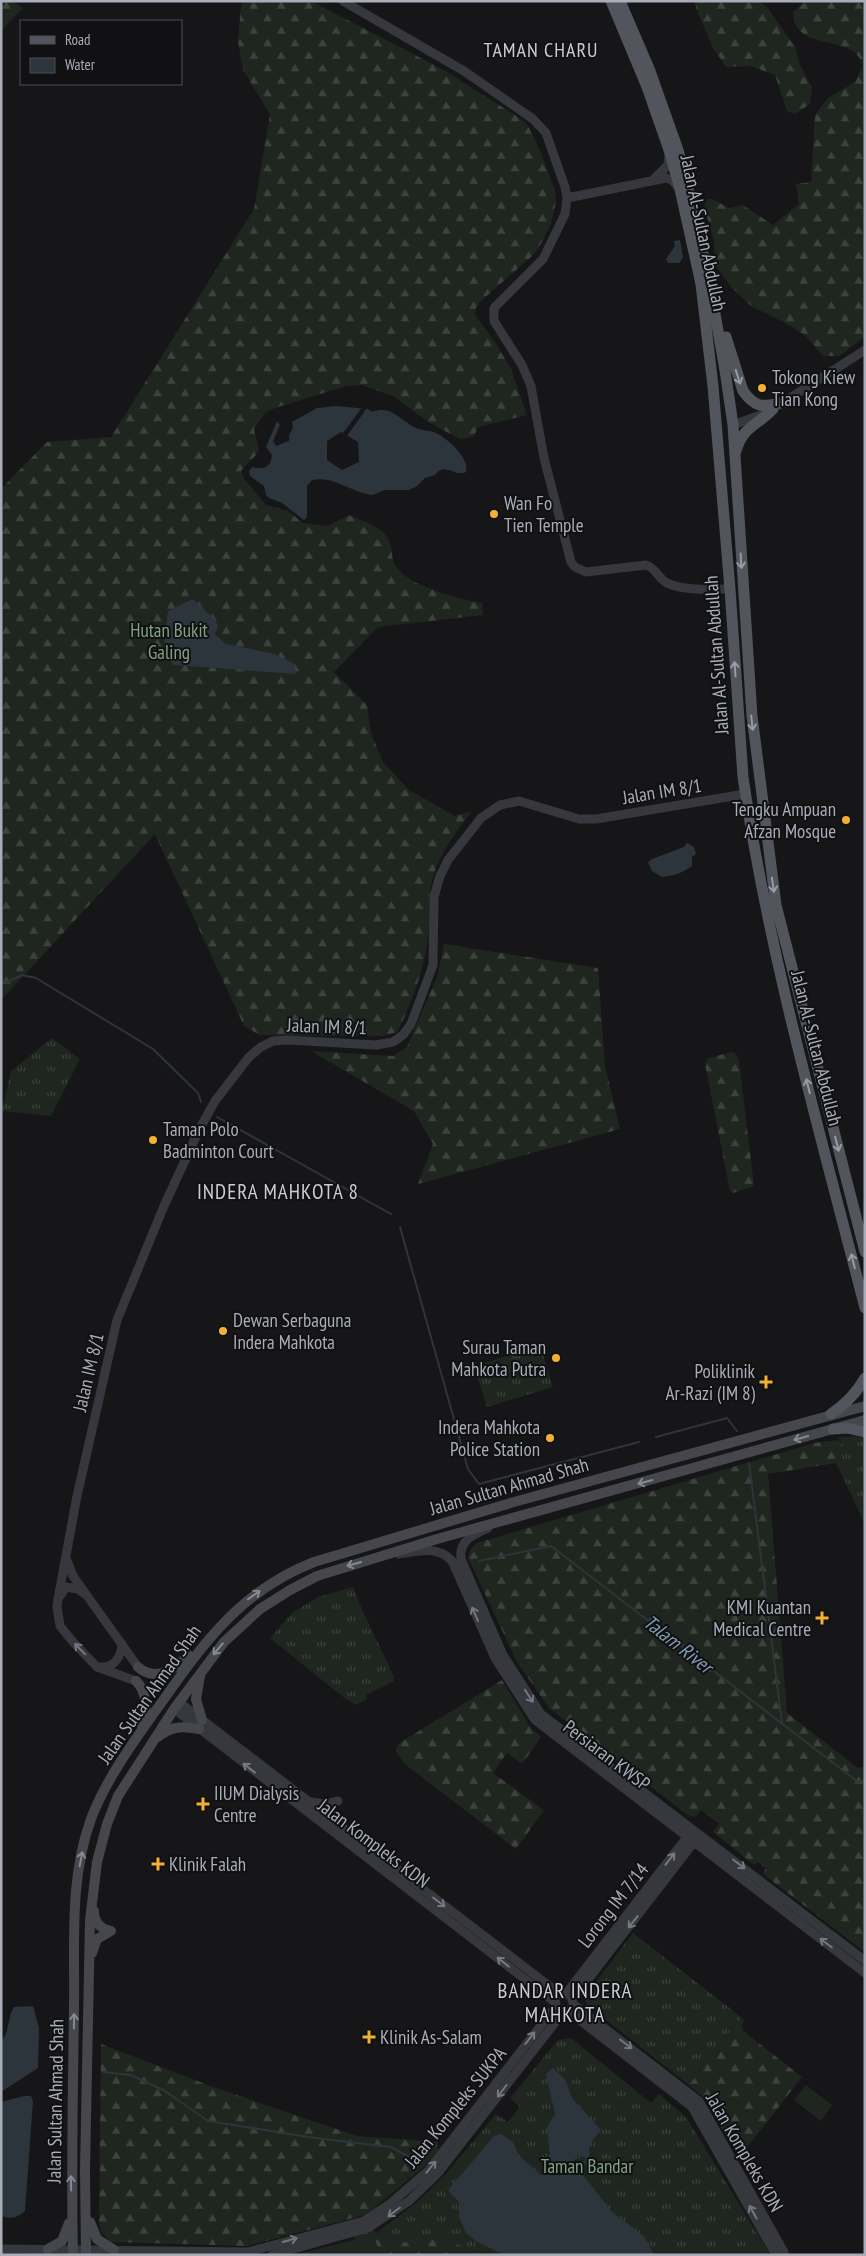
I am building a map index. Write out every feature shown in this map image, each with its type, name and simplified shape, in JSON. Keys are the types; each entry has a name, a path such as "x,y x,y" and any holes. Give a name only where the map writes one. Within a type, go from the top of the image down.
{"main road":[{"name":"Jalan Al-Sultan Abdullah","path":"611,1 647,87 669,150 705,282 745,794 766,915 865,1308"},
{"name":"Jalan Al-Sultan Abdullah","path":"620,1 650,71 688,184 705,282 723,412 732,425 752,716 776,905 865,1252"},
{"path":"705,282 742,391 753,403 760,406 784,402"},
{"path":"735,456 743,433 764,419 774,409"},
{"path":"730,589 731,548 724,438 725,431 732,425"},
{"path":"831,1414 851,1399 865,1378"},
{"name":"Jalan Sultan Ahmad Shah","path":"73,2252 74,1943 77,1880 84,1842 97,1804 136,1740 202,1646 239,1608 268,1585 299,1568 432,1526 865,1406"},
{"name":"Jalan Sultan Ahmad Shah","path":"86,2252 90,1920 93,1886 103,1837 115,1803 153,1740 176,1705 224,1642 260,1609 317,1576 437,1539 865,1420"},
{"path":"833,1429 847,1428 865,1432"},
{"path":"432,1526 429,1532 437,1539"},
{"path":"405,1535 412,1540 412,1544 407,1548"},
{"path":"138,1667 142,1671 154,1674 176,1668 215,1623 231,1610 239,1608"},
{"path":"153,1740 165,1731 201,1724 196,1694 203,1668"},
{"path":"136,1681 144,1695 146,1716 136,1740"},
{"path":"89,1971 94,1944 104,1933 111,1931 103,1929 95,1921 93,1886"},
{"path":"86,2207 94,2236 114,2250"},
{"path":"48,2249 56,2246 65,2237 72,2209"}],"street":[{"path":"343,1 441,56 533,119 546,133 566,187 565,214 542,259 519,285 502,298 494,308 493,315 494,321 522,365 531,386 544,458 571,562 575,567 586,572 646,565 652,567 661,578 677,586 730,589"},
{"path":"652,181 668,165 669,150"},
{"path":"567,198 670,179 680,189"},
{"path":"732,425 774,409 865,350"},
{"name":"Jalan IM 8/1","path":"136,1681 97,1667 64,1632 58,1617 58,1599 101,1385 121,1307 199,1130 215,1101 250,1057 261,1047 273,1041 288,1040 376,1045 393,1042 403,1035 411,1024 433,965 434,897 440,876 468,832 492,809 510,802 519,801 579,819 596,819 745,794"},
{"name":"Persiaran KWSP","path":"502,1522 469,1538 461,1548 461,1555 503,1654 541,1714 629,1786 811,1926 865,1973"},
{"name":"Persiaran KWSP","path":"376,1558 429,1550 439,1552 450,1558 495,1658 535,1720 629,1786"},
{"path":"66,1558 70,1571 138,1667"},
{"path":"58,1599 66,1587 78,1589 89,1597"},
{"path":"97,1667 105,1667 115,1662 120,1656 122,1644"},
{"name":"Jalan Kompleks KDN","path":"176,1705 695,2104 783,2254"},
{"name":"Jalan Kompleks KDN","path":"201,1724 306,1800 564,2003"},
{"path":"306,1800 325,1804 338,1801"},
{"name":"Lorong IM 7/14","path":"564,2003 694,1836"},
{"name":"Persiaran KWSP","path":"811,1926 865,1961"},
{"name":"Jalan Kompleks SUKPA","path":"1,2249 48,2249 73,2252 114,2250 248,2252 368,2220 428,2171 564,2003"},
{"name":"Jalan Kompleks SUKPA","path":"272,2255 368,2228 409,2201 438,2173 564,2003"}],"green space":[{"path":"1,1 12,1 23,8 1,31"},
{"name":"Hutan Bukit Galing","path":"244,1 311,1 442,69 527,124 542,155 555,191 556,202 550,227 538,249 482,300 476,308 475,315 495,342 511,369 527,415 478,427 474,437 460,439 428,422 395,397 362,385 346,386 266,412 254,429 259,449 241,471 245,480 266,505 288,511 303,523 327,526 349,515 368,523 385,534 391,546 394,563 404,575 436,591 482,603 483,615 378,627 334,672 367,705 371,733 383,762 409,790 455,816 472,811 444,850 433,877 430,892 429,930 426,950 408,1010 397,1032 383,1036 260,1035 244,1026 155,834 1,1000 1,489 47,442 111,437 254,209 270,114 243,70 238,41 241,6"},
{"path":"695,1 759,1 767,7 795,47 800,65 812,88 810,104 795,114 787,111 775,75 750,66 726,67 713,48 696,8"},
{"path":"806,1 865,1 865,337 839,356 823,356 806,336 789,325 751,306 732,288 715,265 714,240 704,207 707,199 712,199 729,208 743,205 773,225 799,204 796,184 811,182 815,115 827,99 855,82 863,65 857,55 848,49 813,39 803,33 796,25 793,12"},
{"path":"444,944 598,968 605,1066 620,1129 418,1184 433,1144 414,1111 311,1051 393,1056 407,1047 437,977"},
{"path":"52,1038 80,1059 51,1116 2,1111 11,1071"},
{"path":"732,1052 737,1055 739,1061 754,1186 733,1193 730,1191 705,1064 708,1058"},
{"path":"540,1346 553,1387 487,1407 474,1366"},
{"path":"857,1436 865,1438 865,1524 836,1463 843,1444 838,1437"},
{"path":"838,1440 843,1444 836,1463 768,1474 787,1713 858,1768 865,1766 865,1952 772,1881 763,1873 766,1868 758,1862 754,1865 713,1832 719,1824 701,1810 695,1817 689,1816 549,1708 517,1662 468,1558 471,1548 477,1543 814,1443"},
{"path":"353,1587 394,1677 392,1682 366,1695 367,1699 356,1705 343,1697 270,1638 292,1613 318,1597"},
{"path":"502,1680 531,1728 541,1737 522,1764 507,1753 493,1773 544,1810 516,1849 406,1765 396,1752 397,1746 401,1742"},
{"path":"633,1933 741,2017 689,2085 587,2005 585,2000 588,1992"},
{"path":"741,2017 744,2020 742,2024 743,2031 802,2077 739,2158 704,2098 689,2085"},
{"name":"Taman Bandar","path":"571,2038 651,2103 659,2094 686,2117 768,2251 767,2255 381,2255 373,2235 415,2204 445,2175 496,2114 508,2122 520,2107 510,2098 558,2040"},
{"path":"101,2044 216,2088 357,2136 438,2142 438,2151 424,2167 369,2212 361,2216 247,2246 111,2242 101,2232 99,2222"},
{"path":"806,2085 832,2105 821,2121 794,2100"},
{"path":"373,2230 389,2244 440,2239 462,2246 476,2255 355,2255 355,2235"},
{"path":"373,2235 381,2255 293,2255"}],"water":[{"path":"680,240 683,258 679,263 668,263 666,259 675,246 674,241"},
{"path":"336,406 368,409 372,412 385,410 390,412 414,427 436,433 446,440 457,449 465,461 466,472 458,473 443,469 435,475 425,478 416,487 408,490 384,490 373,495 365,494 328,480 312,480 307,486 307,517 304,520 282,503 269,498 266,495 264,486 250,476 249,471 252,467 263,468 270,463 272,455 266,447 277,421 280,425 273,441 276,446 289,441 289,435 293,428 292,422 317,408","holes":["341,432 358,442 359,462 342,470 327,460 327,441"]},
{"path":"193,599 216,621 218,625 215,634 226,644 275,654 294,664 296,674 174,665 163,653 168,611"},
{"path":"687,843 694,847 696,854 692,857 692,866 678,874 666,877 662,877 652,871 648,862 684,847"},
{"path":"33,2006 39,2028 38,2068 1,2092 1,2041 6,2034 12,2011 14,2007"},
{"path":"553,2068 565,2079 572,2098 601,2130 590,2143 589,2157 585,2158 579,2154 573,2162 558,2163 556,2168 545,2159 550,2158 547,2127 555,2114 546,2074"},
{"path":"31,2096 33,2101 25,2211 14,2217 1,2216 1,2102"},
{"path":"501,2134 513,2142 519,2156 541,2175 563,2175 579,2170 612,2212 644,2236 654,2255 504,2255 476,2241 466,2233 459,2217 459,2202 449,2192 449,2189 494,2136"}],"pier":[{"path":"363,406 367,408 347,436 343,433"}],"waterway":[{"path":"1,981 8,982 22,975 36,978 153,1049 198,1093 201,1102"},
{"path":"217,1117 391,1214"},
{"path":"400,1227 468,1469 479,1484 639,1442"},
{"path":"656,1437 727,1418 737,1431"},
{"path":"749,1463 782,1723"},
{"name":"Talam River","path":"479,1561 551,1546 858,1782 865,1780"},
{"path":"103,2072 131,2075 165,2091 208,2121 315,2138 391,2147 411,2158 418,2157"},
{"path":"584,2164 587,2158"}],"place":[{"name":"Tokong Kiew Tian Kong","path":"762,388"},
{"name":"Wan Fo Tien Temple","path":"494,514"},
{"name":"Tengku Ampuan Afzan Mosque","path":"846,820"},
{"name":"Taman Polo Badminton Court","path":"153,1140"},
{"name":"Dewan Serbaguna Indera Mahkota","path":"223,1331"},
{"name":"Surau Taman Mahkota Putra","path":"556,1358"},
{"name":"Poliklinik Ar-Razi (IM 8)","path":"766,1382"},
{"name":"Indera Mahkota Police Station","path":"550,1438"},
{"name":"KMI Kuantan Medical Centre","path":"822,1618"},
{"name":"IIUM Dialysis Centre","path":"203,1804"},
{"name":"Klinik Falah","path":"158,1864"},
{"name":"Klinik As-Salam","path":"369,2037"}],"district":[{"name":"TAMAN CHARU","path":"541,50"},
{"name":"INDERA MAHKOTA 8","path":"278,1192"},
{"name":"BANDAR INDERA MAHKOTA","path":"565,2003"}]}
